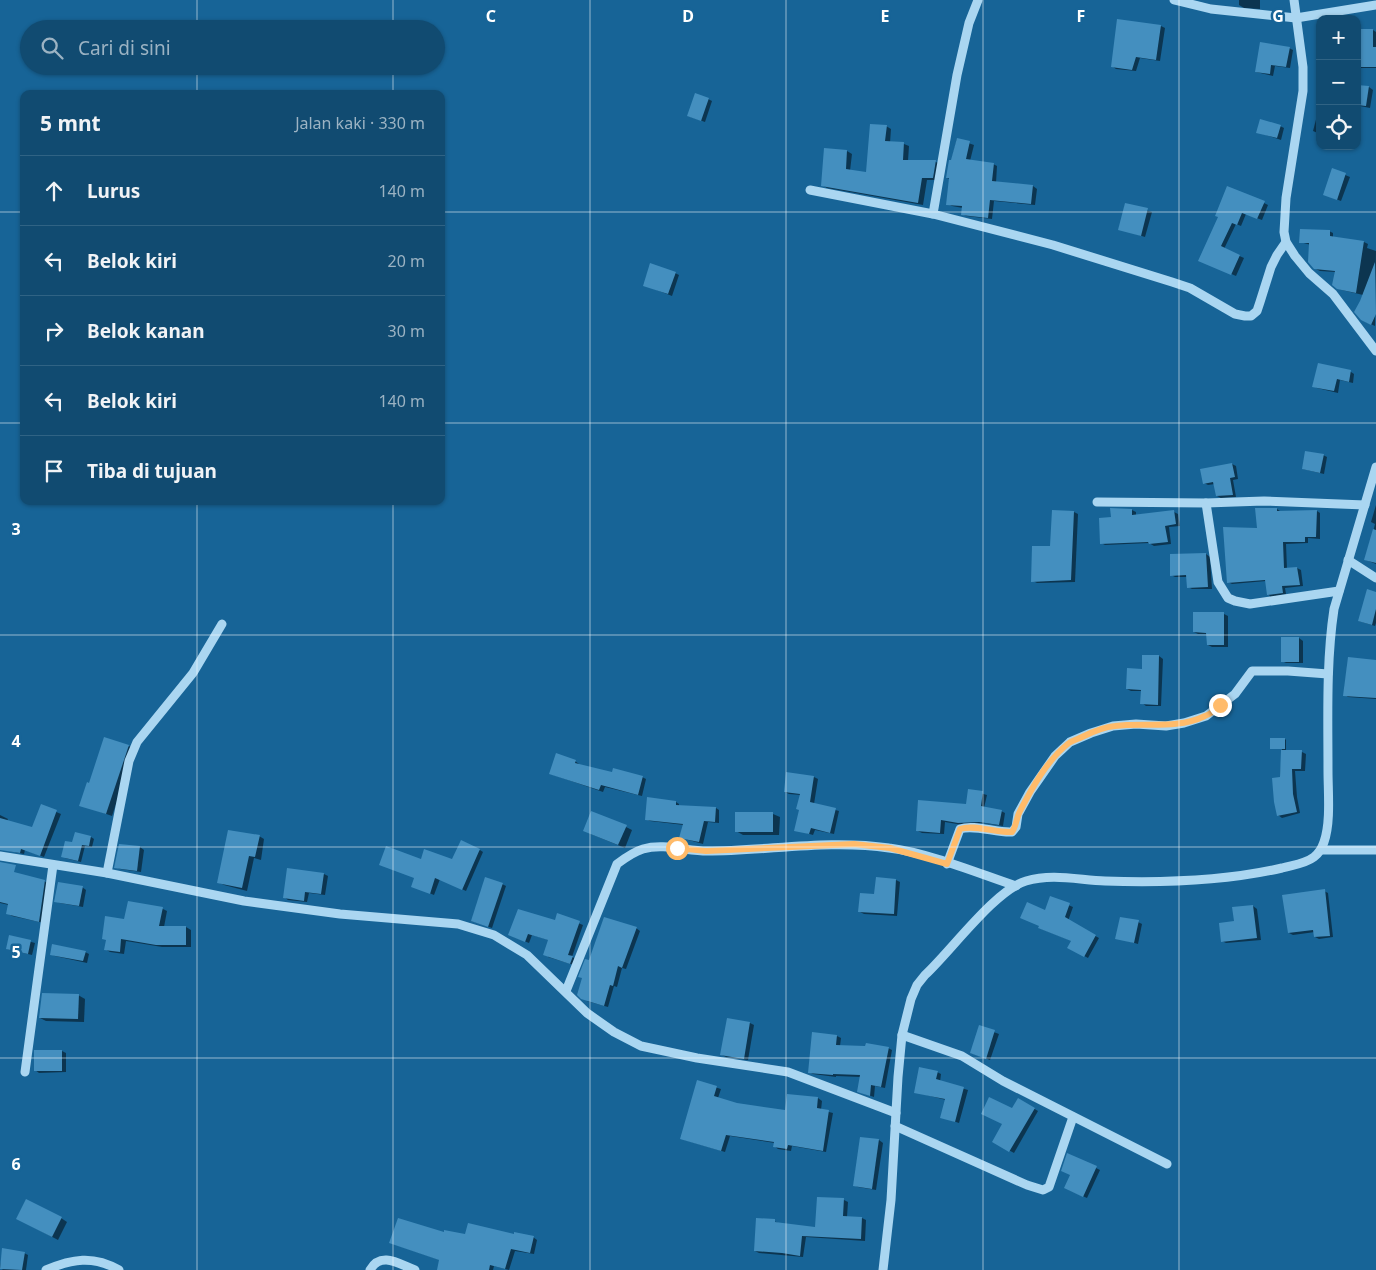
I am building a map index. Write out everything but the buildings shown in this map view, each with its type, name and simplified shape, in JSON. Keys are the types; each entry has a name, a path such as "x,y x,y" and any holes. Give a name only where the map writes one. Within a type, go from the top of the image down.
{"street":[{"path":"933,214 957,75 969,22 978,0"},
{"path":"1174,0 1210,9 1296,18 1376,5"},
{"path":"1294,0 1304,85 1286,198 1284,232 1286,242 1309,273 1333,294 1376,351"},
{"path":"810,190 933,214 1053,245 1190,288 1235,314 1244,316 1251,316 1256,310 1271,267 1286,242"},
{"path":"883,1270 891,1200 902,1035 911,999 917,985 925,975 994,903 1016,886 1028,880 1061,877 1104,881 1164,882 1260,873 1302,863 1314,857 1321,850 1325,841 1328,812 1328,674 1332,625 1339,591 1376,467"},
{"path":"1097,502 1206,503 1264,501 1365,505"},
{"path":"1206,503 1218,582 1228,598 1250,604 1339,591"},
{"path":"1348,560 1376,578"},
{"path":"107,873 129,761 137,742 193,673 222,624"},
{"path":"947,864 960,829 969,827 1003,833 1012,832 1016,827 1018,814 1030,792 1055,756 1070,742 1091,732 1113,726 1136,724 1166,726 1206,716 1235,694 1252,671 1328,674"},
{"path":"566,991 617,864 628,855 644,849 662,848 706,851 854,844 890,848 1016,886"},
{"path":"1321,850 1376,850"},
{"path":"0,856 107,873 244,901 340,914 458,924 494,935 527,955 587,1013 614,1032 641,1046 697,1058 788,1072 896,1113"},
{"path":"25,1072 53,865"},
{"path":"902,1035 962,1056 1073,1117 1167,1164"},
{"path":"895,1126 1027,1185 1043,1190 1049,1187 1073,1117"},
{"path":"46,1270 64,1263 85,1259 110,1265 119,1270"},
{"path":"370,1270 381,1259 386,1259 415,1270"}],"route":[{"path":"677,848 706,851 854,844 890,848 925,856 947,864 960,829 969,827 1003,833 1012,832 1016,827 1018,814 1030,792 1055,756 1070,742 1091,732 1113,726 1136,724 1166,726 1184,723 1206,716 1220,705"}]}
